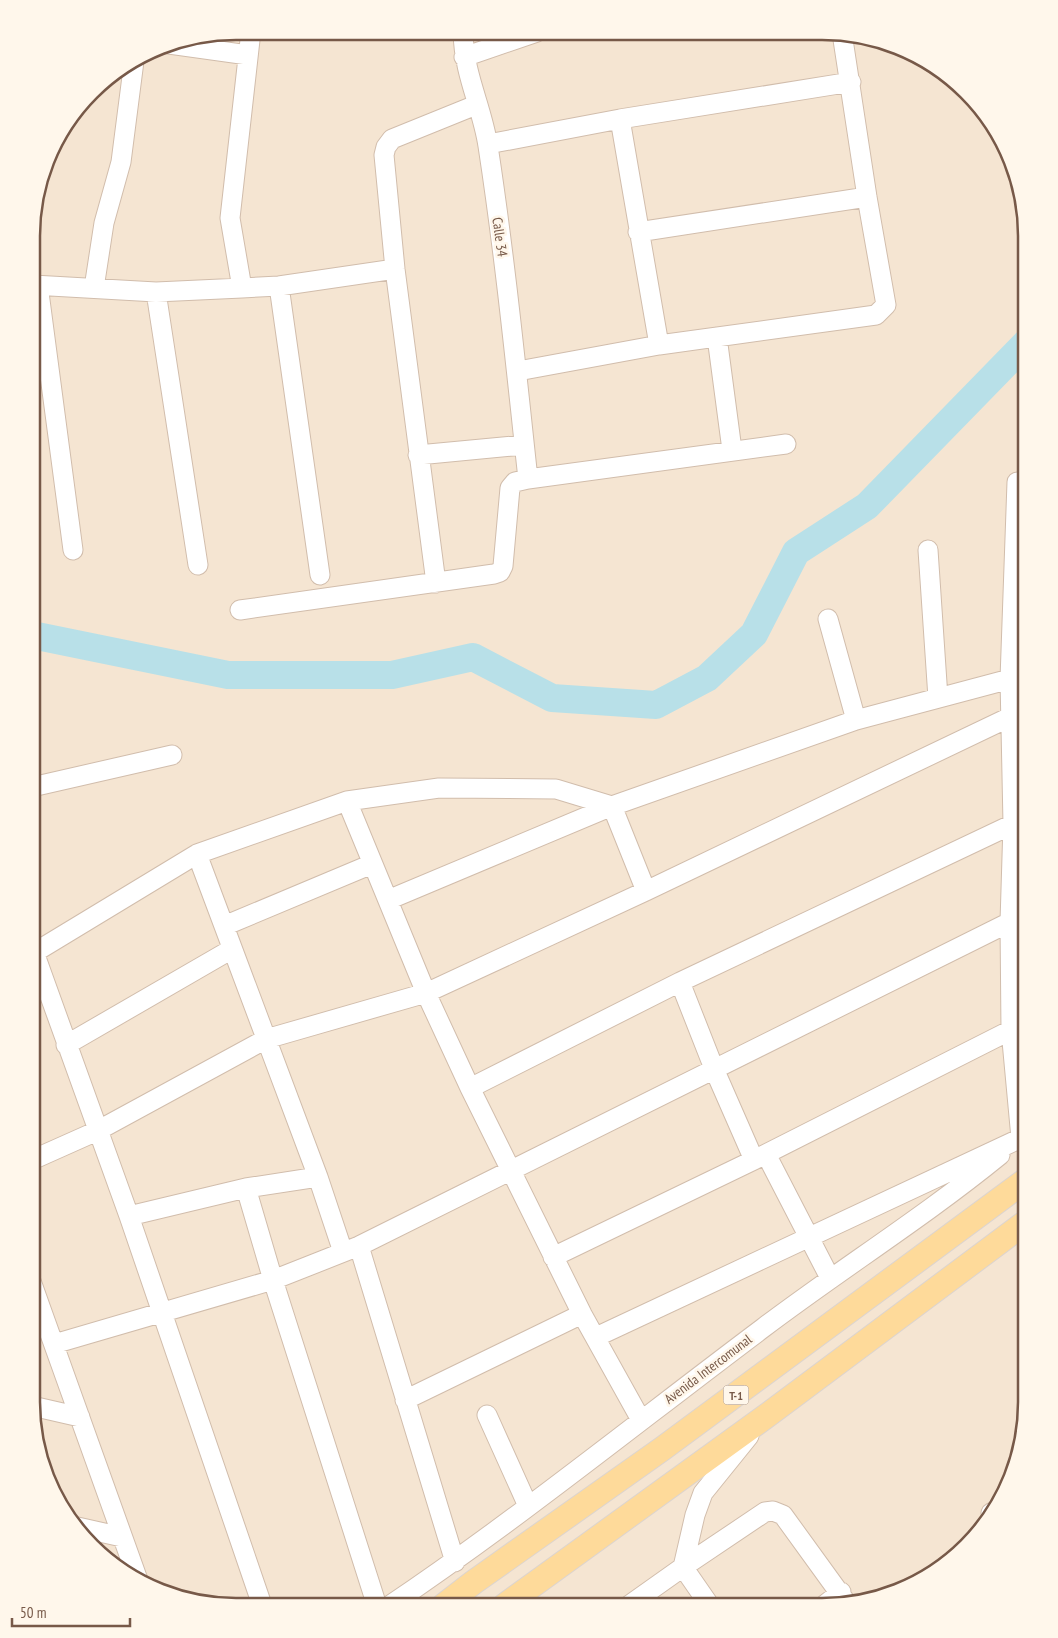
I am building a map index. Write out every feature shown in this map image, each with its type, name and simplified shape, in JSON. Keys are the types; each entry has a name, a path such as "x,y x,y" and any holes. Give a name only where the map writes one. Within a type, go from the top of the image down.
{"main road":[{"name":"T-1","path":"453,1598 662,1449 1018,1186"},
{"name":"T-1","path":"515,1598 769,1414 1018,1228"}],"street":[{"path":"242,288 230,218 250,40"},
{"name":"Calle 34","path":"463,40 464,57 488,144 518,370 528,479"},
{"path":"464,57 514,40"},
{"path":"518,370 659,345 876,315 882,311 886,305 867,197 844,41"},
{"path":"187,47 248,55"},
{"path":"94,288 107,207 121,162 133,69"},
{"path":"488,144 620,119 851,82"},
{"path":"436,583 395,269 384,155 386,146 392,139 476,104"},
{"path":"620,119 659,345"},
{"path":"638,232 867,197"},
{"path":"40,285 156,292 279,286 395,269"},
{"path":"279,286 320,575"},
{"path":"156,292 198,565"},
{"path":"40,320 73,550"},
{"path":"716,337 732,450"},
{"path":"240,610 436,583 500,572 503,566 510,488 515,482 732,450 786,444"},
{"path":"418,455 524,445"},
{"path":"1017,482 1018,572"},
{"path":"928,550 938,698"},
{"path":"828,619 856,720"},
{"path":"1018,663 1010,679 1013,824 1010,922 1011,1030 1018,1087"},
{"path":"388,900 612,806 856,720 1010,679"},
{"path":"40,1156 97,1131 266,1039 426,993 646,891 1012,716"},
{"path":"40,786 172,755"},
{"path":"40,949 196,854 347,801 439,788 556,789 612,806"},
{"path":"347,801 426,993 470,1088 582,1314 641,1420"},
{"path":"612,806 646,891"},
{"path":"470,1088 680,982 1013,824"},
{"path":"196,854 318,1177 351,1249 405,1400 454,1562"},
{"path":"224,926 372,864"},
{"path":"54,1344 272,1280 351,1249 715,1071 1010,922"},
{"path":"66,1045 232,949"},
{"path":"40,973 129,1216 260,1598"},
{"path":"680,982 715,1071 760,1157 808,1236 830,1278"},
{"path":"553,1257 760,1157 1011,1030"},
{"path":"596,1337 1018,1139"},
{"name":"Avenida Intercomunal","path":"401,1598 454,1562 830,1278 967,1182 1018,1141"},
{"path":"129,1216 246,1188 318,1177"},
{"path":"246,1188 272,1280 374,1598"},
{"path":"40,1309 134,1570"},
{"path":"405,1400 582,1314"},
{"path":"40,1408 80,1418"},
{"path":"704,1598 683,1567 695,1515 703,1493 769,1414"},
{"path":"487,1415 528,1506"},
{"path":"639,1598 765,1512 773,1511 783,1515 844,1597"},
{"path":"87,1529 122,1537"}],"shaded area":[{"path":"223,40 835,40 885,50 909,60 931,73 961,97 978,117 998,149 1008,173 1018,223 1018,1415 1008,1465 998,1489 985,1511 961,1541 941,1558 909,1578 885,1588 835,1598 223,1598 173,1588 149,1578 127,1565 97,1541 80,1521 60,1489 50,1465 40,1415 40,223 50,173 60,149 80,117 97,97 117,80 149,60 173,50"}],"waterway":[{"path":"40,637 228,675 392,675 473,657 552,698 656,705 707,678 754,634 796,552 867,506 1018,351"}]}
